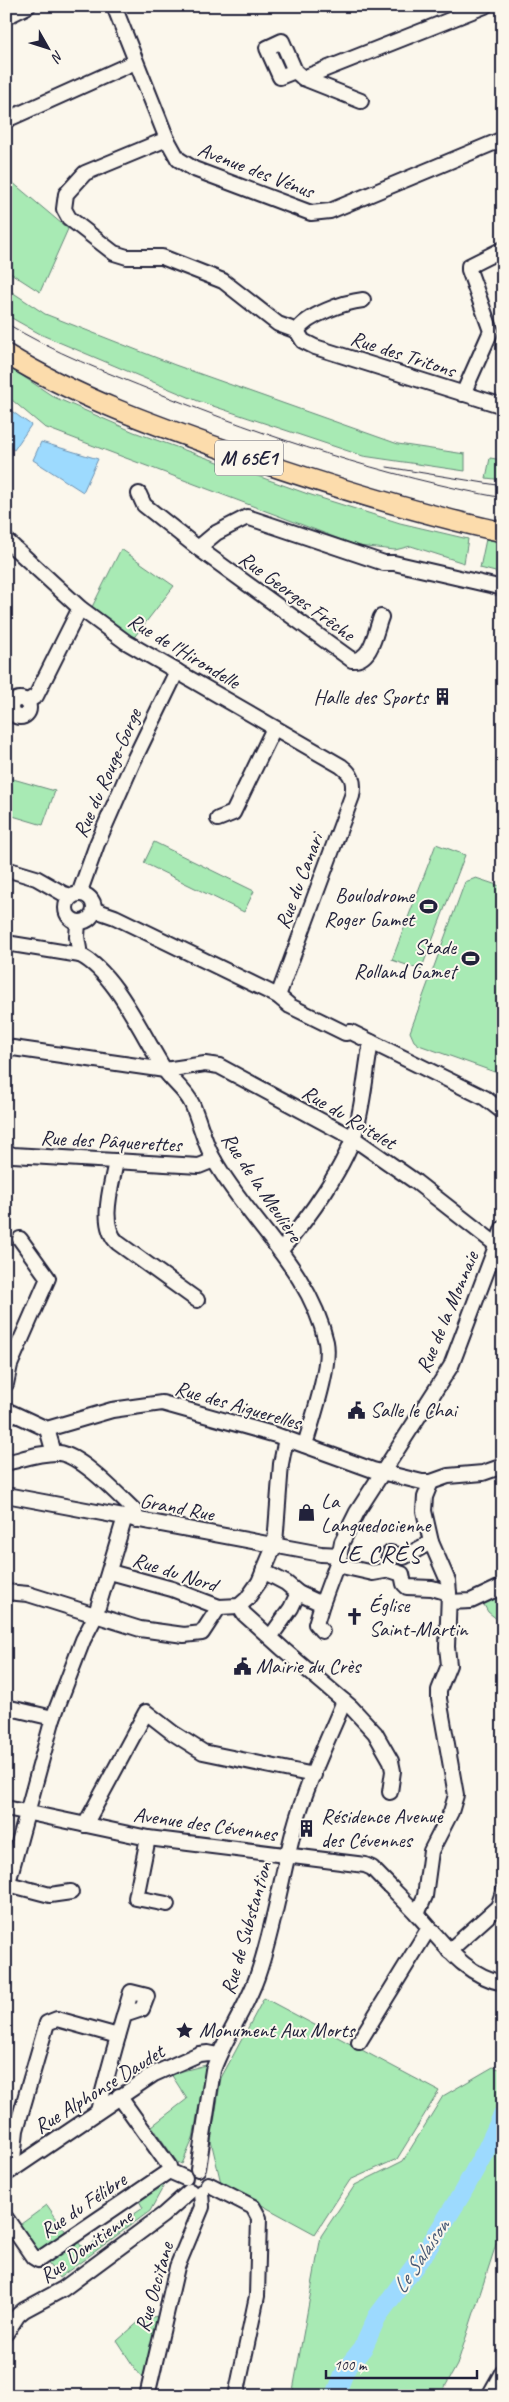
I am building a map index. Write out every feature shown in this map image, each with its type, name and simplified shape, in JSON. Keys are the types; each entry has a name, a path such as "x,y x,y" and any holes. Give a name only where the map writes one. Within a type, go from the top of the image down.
{"main road":[{"name":"M 65E1","path":"6,354 84,395 171,431 345,491 404,508 503,532"}],"street":[{"path":"6,17 28,6"},
{"path":"361,101 299,74 485,6"},
{"name":"Avenue des Vénus","path":"118,8 135,62 167,139 178,159 188,167 311,214 330,211 503,140"},
{"path":"6,120 135,62"},
{"name":"Rue des Tritons","path":"167,139 84,173 66,194 64,210 69,218 114,253 122,256 162,257 223,281 278,324 297,331 303,341 309,344 503,406"},
{"path":"463,394 491,331 469,266 503,249"},
{"name":"Rue des Tritons","path":"297,331 307,320 351,301 363,300"},
{"name":"Rue Georges Frêche","path":"139,494 144,505 198,548 352,660 359,660 366,655 381,618"},
{"name":"Rue Georges Frêche","path":"198,548 216,533 246,517 384,563 394,563 503,588"},
{"name":"Rue de l'Hirondelle","path":"6,540 80,608 126,642 341,766 353,780"},
{"path":"26,702 36,696 80,608"},
{"name":"Rue du Rouge-Gorge","path":"76,895 121,788 177,671"},
{"path":"218,819 233,813 274,728"},
{"name":"Rue du Canari","path":"278,996 352,796 353,780"},
{"path":"6,869 36,878 64,894 84,894 92,900 95,910 90,919 78,922 70,918 66,910 46,890 6,875"},
{"path":"66,910 67,902 76,895"},
{"path":"95,910 120,919 278,996 293,998 348,1026 351,1032 485,1098 503,1112"},
{"path":"6,943 80,954 77,937 78,922"},
{"name":"Rue de la Meulière","path":"80,954 93,962 102,972 150,1043 165,1070 191,1102 214,1160 301,1281 326,1342 328,1357 305,1445"},
{"path":"280,1251 326,1189 353,1138 358,1124 371,1042"},
{"name":"Rue du Roitelet","path":"6,1047 165,1070 205,1064 219,1066 353,1138 416,1182 500,1247"},
{"path":"485,1098 491,1097 503,1103"},
{"name":"Rue des Pâquerettes","path":"6,1152 13,1156 199,1166 214,1160"},
{"path":"116,1161 106,1222 110,1234 118,1243 197,1300"},
{"name":"Rue de la Monnaie","path":"322,1631 316,1624 338,1560 342,1542 357,1512 451,1366 500,1247 503,1228"},
{"path":"6,1384 10,1365 48,1278 20,1239"},
{"name":"Rue des Aiguerelles","path":"47,1429 112,1410 162,1403 286,1438 383,1473 431,1482"},
{"path":"6,1410 47,1429 54,1453"},
{"path":"6,1592 28,1594 95,1617 140,1629 197,1635 202,1633 229,1606 253,1591 275,1544 281,1464 286,1438"},
{"path":"6,1463 54,1453 62,1454 90,1469 135,1511 130,1519 95,1617 82,1640 53,1718 7,1887 50,1895 71,1892"},
{"path":"417,1914 425,1896 431,1851 451,1812 456,1795 438,1699 439,1690 449,1665 447,1647 448,1581 431,1542 424,1511 425,1497 431,1482 448,1476 483,1473 503,1466"},
{"name":"Grand Rue","path":"6,1494 321,1554 373,1574 385,1571"},
{"path":"431,1542 404,1557 390,1553 385,1571 390,1570 402,1574 404,1584 407,1587 432,1588 449,1598 471,1601 503,1586"},
{"path":"263,1571 286,1583 298,1593 322,1604"},
{"name":"Rue du Nord","path":"110,1572 229,1606"},
{"path":"271,1636 291,1608 298,1593"},
{"path":"229,1606 244,1614 271,1636 344,1701 371,1728 387,1752 393,1772 390,1792"},
{"name":"Rue de Substantion","path":"198,2169 213,2070 218,2055 245,2007 257,1977 289,1855 294,1828 344,1701"},
{"path":"6,1707 53,1718"},
{"path":"84,1825 146,1712 173,1733 203,1752 314,1776"},
{"name":"Avenue des Cévennes","path":"6,1808 148,1838 359,1863 368,1866 417,1914 449,1951 471,1971 491,1981 503,1983"},
{"path":"148,1838 136,1898 167,1904"},
{"path":"449,1951 498,1907 503,1892"},
{"path":"359,2042 429,1928"},
{"path":"98,2111 124,2015"},
{"path":"9,2171 16,2130 47,2023 56,2019 118,2036"},
{"name":"Rue Alphonse Daudet","path":"9,2171 154,2074 199,2054 218,2055"},
{"path":"119,2096 169,2166 169,2171 185,2178"},
{"path":"200,2189 206,2174 198,2169 190,2171 185,2178 186,2187 200,2189 253,2207 259,2218 257,2296 236,2396"},
{"name":"Rue du Félibre","path":"6,2218 33,2257 38,2260 169,2171"},
{"name":"Rue Domitienne","path":"6,2332 24,2310 63,2289 200,2189"},
{"name":"Rue Occitane","path":"147,2396 177,2267 202,2206 200,2189"},
{"path":"489,2396 503,2371"}],"green space":[{"path":"6,177 68,229 40,292 6,270"},
{"path":"6,288 45,314 175,365 398,444 465,454 465,471 363,456 198,401 42,335 8,316"},
{"path":"6,365 54,397 134,432 308,494 400,523 468,539 464,563 411,546 395,550 358,546 44,427 6,395"},
{"path":"490,458 503,460 503,480 486,478"},
{"path":"486,539 503,543 503,574 480,568"},
{"path":"121,549 174,586 132,640 91,609"},
{"path":"6,777 55,791 43,825 6,814"},
{"path":"154,842 254,891 244,912 144,863"},
{"name":"Boulodrome Roger Gamet","path":"436,844 465,855 421,970 392,960"},
{"name":"Stade Rolland Gamet","path":"476,878 503,887 503,1075 419,1045 414,1041 410,1032 465,882"},
{"path":"503,1593 503,1624 488,1612 483,1603"},
{"path":"264,1998 439,2091 397,2159 350,2180 315,2234 221,2183 211,2141 221,2078"},
{"path":"206,2065 193,2139 182,2164 177,2162 152,2126 187,2099 171,2074"},
{"path":"493,2067 503,2070 503,2223 457,2365 440,2396 292,2396 321,2236 355,2185 403,2161 443,2096"},
{"path":"167,2180 150,2211 59,2278 47,2262 77,2241 84,2249 143,2208 138,2199"},
{"path":"47,2205 66,2232 36,2253 17,2227"},
{"path":"158,2316 143,2378 117,2341 142,2319"}],"water":[{"path":"6,407 31,425 14,450 6,445"},
{"path":"41,442 98,459 83,492 33,460"}],"waterway":[{"name":"Le Salaison","path":"335,2396 346,2369 363,2348 377,2317 428,2248 461,2195 503,2114"}],"tram line":[{"path":"6,323 43,344 80,361 242,425 371,467 415,479 503,498"},
{"path":"387,467 503,486"}],"place":[{"name":"Halle des Sports","path":"442,697"},
{"name":"Boulodrome Roger Gamet","path":"428,907"},
{"name":"Stade Rolland Gamet","path":"470,959"},
{"name":"Salle le Chai","path":"356,1410"},
{"name":"La Languedocienne","path":"307,1513"},
{"name":"Église Saint-Martin","path":"355,1617"},
{"name":"Mairie du Crès","path":"242,1666"},
{"name":"Résidence Avenue des Cévennes","path":"307,1828"},
{"name":"Monument Aux Morts","path":"185,2030"}],"district":[{"name":"LE CRÈS","path":"379,1554"}]}
